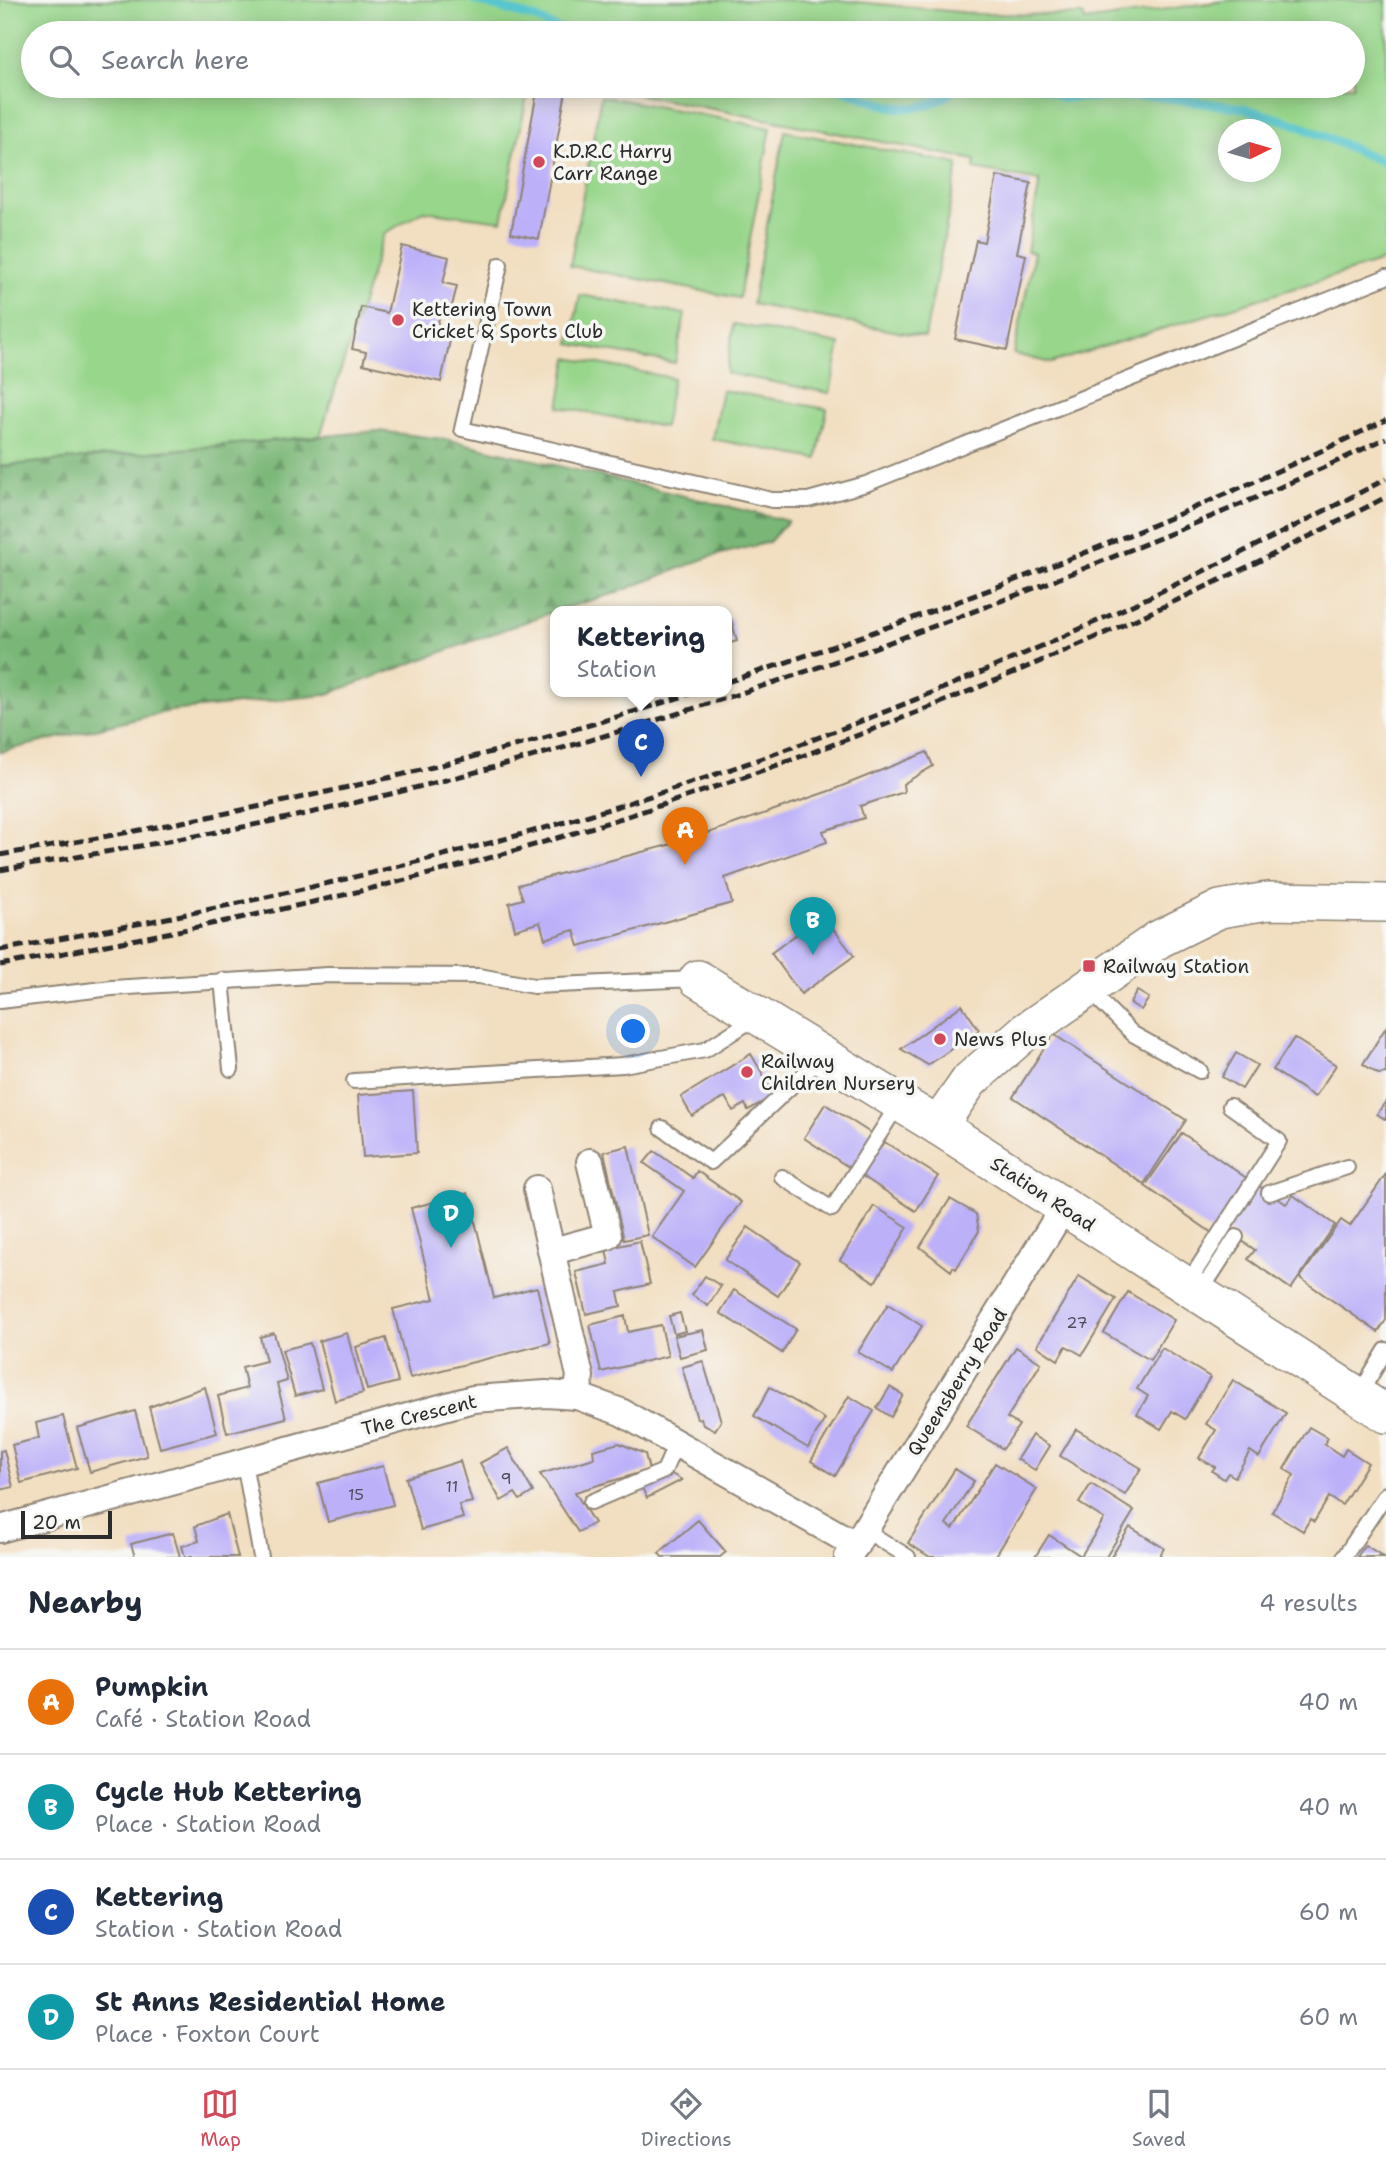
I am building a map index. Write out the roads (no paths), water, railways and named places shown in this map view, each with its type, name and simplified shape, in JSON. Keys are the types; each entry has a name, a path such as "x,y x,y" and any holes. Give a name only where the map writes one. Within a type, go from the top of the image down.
{"main road":[{"path":"938,1126 970,1080 1025,1032 1159,939 1220,909 1268,901 1386,903"},
{"name":"Station Road","path":"698,979 938,1126 1372,1405"}],"street":[{"path":"553,1251 607,1236 590,1162"},
{"path":"537,1189 580,1376 577,1396"},
{"name":"Queensberry Road","path":"856,1544 1064,1207"},
{"name":"The Crescent","path":"0,1529 473,1399 546,1394 577,1396 621,1412 677,1441 856,1544"}],"lane":[{"path":"500,265 461,429 772,500 808,500 866,484 1386,277"},
{"path":"0,1001 112,988 328,975 479,976 534,986 698,979"},
{"path":"222,980 231,1069"},
{"path":"1086,988 1133,1034 1200,1071"},
{"path":"354,1081 623,1065 705,1050 758,1016"},
{"path":"662,1128 710,1162 822,1056"},
{"path":"782,1177 832,1209 900,1103"},
{"path":"1193,1290 1279,1141 1230,1105"},
{"path":"1269,1193 1347,1167"},
{"path":"1193,1290 1236,1237"},
{"path":"1372,1405 1386,1350"},
{"path":"591,1502 664,1471 677,1441"},
{"path":"244,1462 261,1557"},
{"path":"1344,1557 1386,1494"},
{"path":"856,1544 908,1557"}],"waterway":[{"path":"474,0 541,21"},
{"path":"866,98 884,104 913,108 943,98"},
{"path":"1167,98 1243,108 1295,124 1386,163"}],"railway":[{"path":"732,680 895,624 1061,562 1225,494 1386,420"},
{"path":"732,696 877,647 1050,582 1177,531 1386,438"},
{"path":"0,950 210,909 348,878 486,844 663,792 875,716 980,673 1185,580 1386,479"},
{"path":"0,965 212,924 422,876 561,837 667,803 878,728 981,686 1186,596 1386,497"},
{"path":"0,855 177,823 352,786 527,743 680,697"},
{"path":"0,870 216,832 345,805 524,759 729,697"}],"place":[{"name":"K.D.R.C Harry Carr Range","path":"539,162"},
{"name":"Kettering Town Cricket & Sports Club","path":"398,320"},
{"name":"Kettering","path":"641,777"},
{"name":"Pumpkin","path":"685,865"},
{"name":"Cycle Hub Kettering","path":"813,955"},
{"name":"Railway Station","path":"1089,966"},
{"name":"News Plus","path":"940,1039"},
{"name":"Railway Children Nursery","path":"747,1072"},
{"name":"St Anns Residential Home","path":"451,1248"}]}
